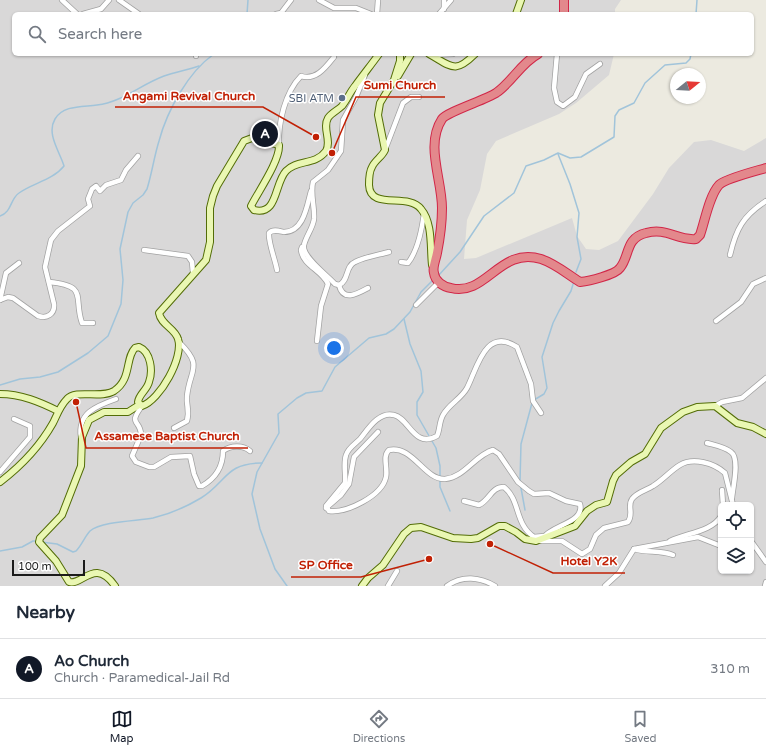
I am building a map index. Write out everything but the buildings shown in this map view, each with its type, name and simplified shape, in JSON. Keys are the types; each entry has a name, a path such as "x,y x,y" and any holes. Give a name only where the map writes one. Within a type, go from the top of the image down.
{"highway":[{"path":"564,0 564,12"},
{"path":"534,56 497,93 478,103 452,112 441,120 435,136 434,149 442,206 442,222 433,270 435,277 439,282 451,288 463,289 475,285 509,260 519,257 530,256 542,259 557,266 580,282 614,273 620,268 628,246 634,239 644,233 657,230 667,232 678,237 696,239 700,236 719,184 727,180 766,168"}],"main road":[{"path":"517,12 521,0"},
{"path":"115,586 108,576 100,574 86,576 76,583 71,583 56,561 40,542 43,534 59,520 62,515 81,466 81,444 83,432 93,417 109,411 128,412 155,397 172,372 179,356 179,342 174,332 163,322 159,313 206,260 210,242 210,208 217,186 241,144 252,138 279,146 263,188 252,204 252,208 254,210 261,212 272,205 278,184 286,171 292,166 312,162 321,156 327,149 328,142 326,122 328,117 340,108 378,56"},
{"path":"394,80 400,61 400,56"},
{"path":"410,56 380,103 378,115 385,150 372,166 369,182 371,193 374,197 382,200 406,200 415,203 424,213 429,228 433,270"},
{"path":"433,56 452,66 458,67 466,64 473,56"},
{"path":"0,482 15,471 30,455 53,423 58,411 67,398 72,395 107,394 114,390 128,373 133,350 139,347 148,356 150,365 149,383 139,398 141,406"},
{"path":"0,394 21,396 43,403 58,411"},
{"path":"362,586 382,565 404,534 411,528 421,527 453,538 471,539 478,538 499,526 505,526 525,539 536,541 575,526 587,511 596,505 607,502 616,475 631,462 644,454 659,431 670,420 697,407 715,406 737,423 753,427 766,434"}],"street":[{"path":"62,0 75,12"},
{"path":"90,12 101,9 109,0"},
{"path":"119,0 136,12"},
{"path":"282,12 291,0"},
{"path":"319,0 334,8 356,8 366,12"},
{"path":"377,12 378,0"},
{"path":"444,0 444,9"},
{"path":"441,12 451,0"},
{"path":"557,56 554,88 557,102 563,106 575,97 586,74 600,64"},
{"path":"279,146 280,120 293,87 301,76 310,77 321,72 334,57"},
{"path":"277,270 274,255 269,242 269,233 273,231 290,231 301,220 307,210 312,186 315,180 331,167 341,151 343,120 356,97 366,72"},
{"path":"385,150 403,103 411,97 419,96"},
{"path":"0,300 8,297 13,298 38,316 48,317 54,309 45,263 54,235 90,206 88,199 94,187 96,186 100,191 106,186 119,182 138,156"},
{"path":"312,186 314,221 301,250 303,259 323,276 328,284 321,306 317,341"},
{"path":"730,255 738,228 756,208 766,201"},
{"path":"401,262 408,263 413,256 421,232 424,213"},
{"path":"303,246 306,256 335,284 339,284"},
{"path":"144,250 188,256 192,262 193,273"},
{"path":"339,284 342,283 347,271 355,262 389,252"},
{"path":"0,300 6,273 19,263"},
{"path":"716,320 741,302 753,284 766,278"},
{"path":"49,282 63,284 73,289 79,299 82,323 93,323"},
{"path":"416,305 439,282"},
{"path":"339,284 342,292 349,296 354,296 368,288"},
{"path":"174,428 183,424 188,415 187,396 195,364 190,355 179,342"},
{"path":"326,508 328,502 345,483 346,454 372,424 381,417 393,414 419,437 433,438 437,436 442,416 463,394 481,354 493,344 499,342 507,343 516,347 531,384 533,401 541,413"},
{"path":"715,406 722,402 742,398 766,378"},
{"path":"81,444 80,425 86,414 98,406 116,399"},
{"path":"141,406 134,418 134,421 141,431 141,435 132,456 136,462 144,466 154,467 176,456 190,456 196,482 199,486 202,486 220,470 223,461 223,451 241,446 250,451"},
{"path":"0,472 30,438 30,426 14,418"},
{"path":"326,508 341,495 349,484 354,457 378,432"},
{"path":"707,443 731,451 735,456 736,463 732,502"},
{"path":"326,508 329,511 333,511 348,508 362,503 374,492 386,478 385,456 389,450 402,452 420,463 429,473 444,479 456,475 468,468 486,452 493,450 499,454 518,482 529,491 534,494 549,493 566,502 580,504 580,511 572,520 548,531 544,537 534,536 523,527 514,498 504,487 497,488 486,501 479,505 464,501"},
{"path":"536,541 562,540 578,553 584,553 590,549 596,535 604,528 628,522 631,515 630,504 633,497 656,484 680,465 688,462 713,465 725,473 732,502"},
{"path":"722,490 723,502"},
{"path":"665,544 679,536 714,525 718,520"},
{"path":"605,586 619,573 634,549 698,537 718,545"},
{"path":"754,545 766,562"},
{"path":"634,549 642,552 665,552 673,555"},
{"path":"388,586 397,571"},
{"path":"447,586 457,580 468,578 487,582 495,586"},
{"path":"765,586 766,582"}],"shaded area":[{"path":"0,0 621,0 615,9 615,12 12,12 12,56 614,56 609,75 576,103 559,114 496,141 487,154 480,190 467,220 464,259 476,258 572,218 577,236 586,249 599,250 618,241 653,194 669,168 694,142 711,140 744,151 766,138 766,586 0,586"}],"waterway":[{"path":"247,12 248,0"},
{"path":"696,12 697,0"},
{"path":"0,385 20,379 40,377 58,372 88,353 108,336 121,304 123,280 120,249 128,212 133,203 143,195 147,189 157,147 167,117 173,105 187,82 204,62 212,56"},
{"path":"438,276 460,252 484,216 514,193 526,166 544,160 558,153 570,158 581,157 614,137 615,116 619,110 634,103 645,83 665,65 686,63 691,56"},
{"path":"0,216 7,212 19,193 49,178 64,166 52,131 58,114 68,109 97,105 115,100 164,76 199,66"},
{"path":"558,154 570,184 579,213 577,237 581,259 576,272"},
{"path":"287,586 275,569 260,529 252,494 257,472 279,433 278,414 297,398 306,393 322,391 335,367 369,338 386,334 394,329 410,312 421,292 433,280"},
{"path":"534,400 544,394 547,388 542,357 553,323 571,291 574,281"},
{"path":"404,319 410,344 421,371 423,392 417,402 417,415 436,448 440,466 440,487 450,511"},
{"path":"520,481 521,444 532,403"},
{"path":"41,542 57,544 73,552 76,551 88,533 96,528 111,523 153,518 172,512 210,492 227,474 233,470 241,466 262,463"},
{"path":"521,488 525,510"},
{"path":"0,551 22,547 33,541 38,541"}],"place":[{"name":"SBI ATM","path":"342,98"},
{"name":"Ao Church","path":"265,134"},
{"name":"Angami Revival Church","path":"316,137"},
{"name":"Sumi Church","path":"332,153"},
{"name":"Assamese Baptist Church","path":"76,402"},
{"name":"Hotel Y2K","path":"490,544"},
{"name":"SP Office","path":"429,559"}]}
